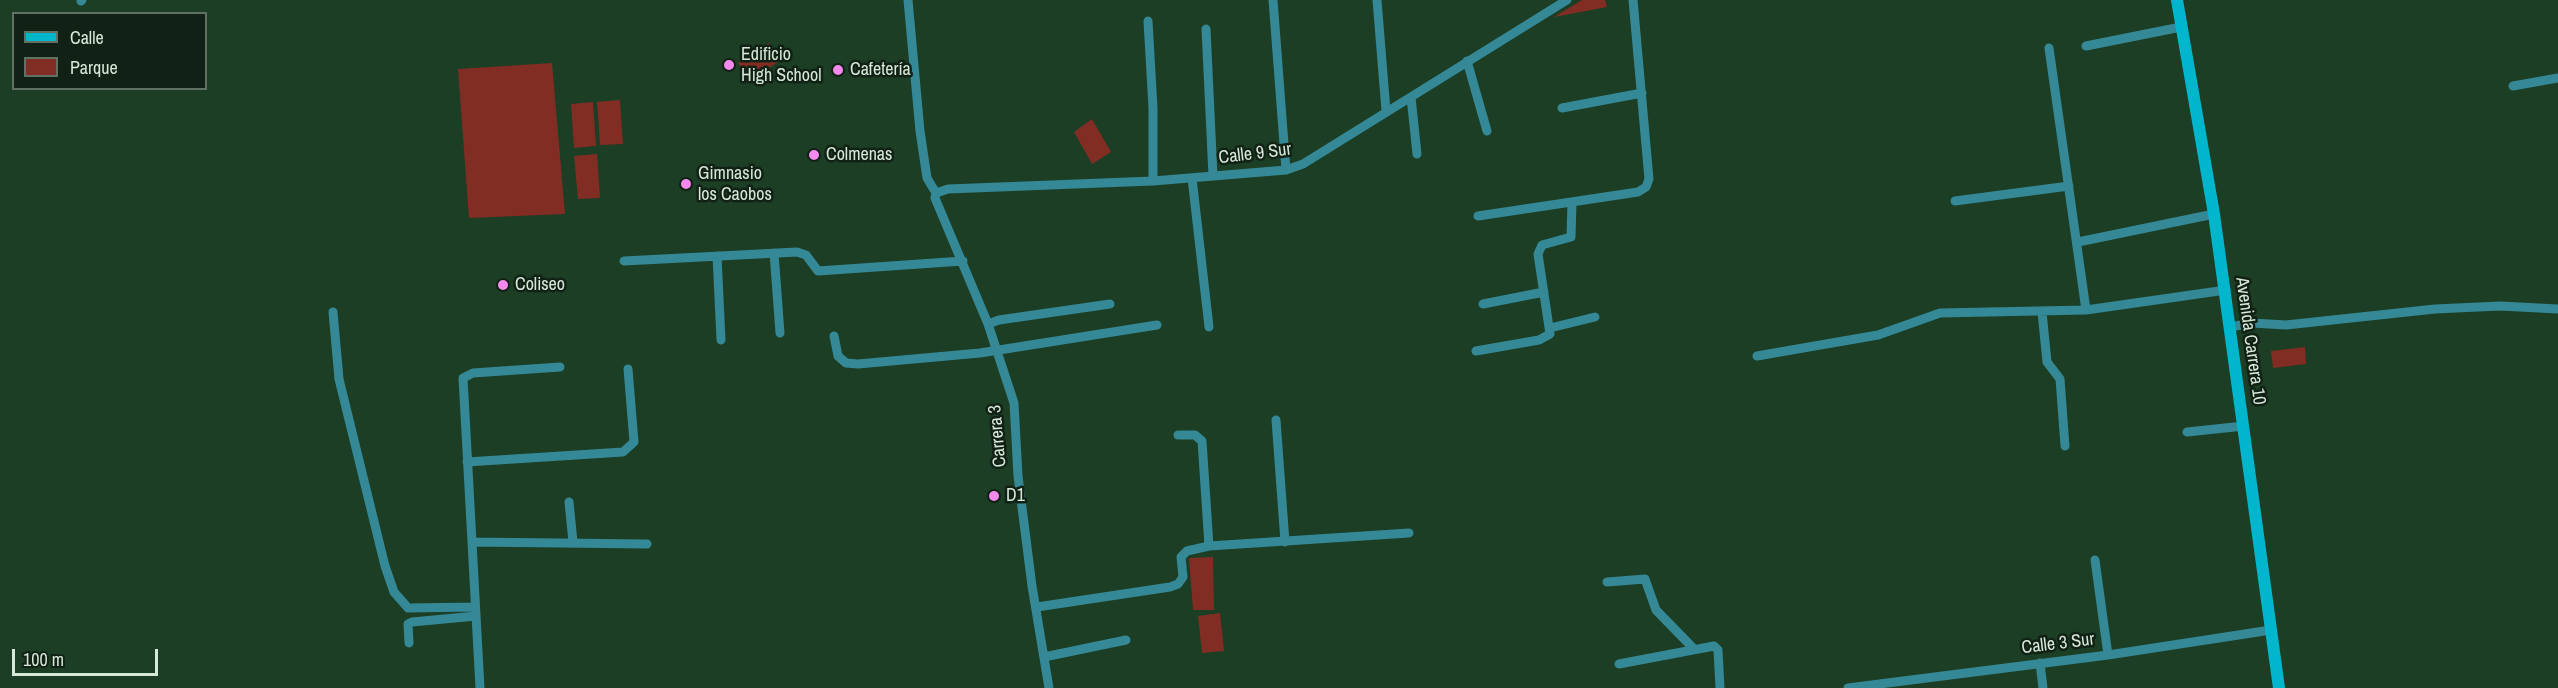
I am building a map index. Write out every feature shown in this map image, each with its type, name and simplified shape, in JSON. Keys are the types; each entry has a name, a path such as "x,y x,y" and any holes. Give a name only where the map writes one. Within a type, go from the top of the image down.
{"street":[{"name":"Carrera 3","path":"908,0 920,131 927,178 936,193 935,198 988,324 1014,403 1022,504 1032,586 1049,688"},
{"path":"1273,0 1286,170"},
{"path":"1377,0 1386,111"},
{"path":"1547,0 1548,11"},
{"name":"Calle 9 Sur","path":"936,193 948,189 1153,181 1286,170 1303,164 1568,0"},
{"path":"1478,216 1638,192 1646,188 1649,179 1633,0"},
{"name":"Avenida Carrera 10","path":"2177,0 2226,290 2279,688"},
{"path":"1148,21 1153,108 1153,181"},
{"path":"2086,46 2181,27"},
{"path":"1206,29 1213,176"},
{"path":"2049,48 2086,310"},
{"path":"1467,61 1486,131"},
{"path":"2512,86 2558,78"},
{"path":"1562,108 1641,93"},
{"path":"1410,97 1417,154"},
{"path":"1192,178 1209,327"},
{"path":"1955,201 2069,186"},
{"path":"1476,351 1539,339 1550,334 1539,249 1571,237 1572,203"},
{"path":"2078,242 2214,214"},
{"path":"774,253 780,333"},
{"path":"624,261 801,253 806,255 818,271 963,261"},
{"path":"717,256 722,340"},
{"path":"1757,356 1878,335 1940,313 2086,310 2226,290"},
{"path":"1483,304 1544,292"},
{"path":"988,324 999,320 1110,304"},
{"path":"2230,327 2252,323 2286,325 2467,307 2558,309"},
{"path":"333,312 339,379 385,566 394,592 408,608 476,612"},
{"path":"2042,312 2047,362 2060,379 2065,446"},
{"path":"1550,328 1595,317"},
{"path":"834,336 838,356 851,364 997,350 1157,325"},
{"path":"480,688 464,378 473,373 560,367"},
{"path":"467,462 623,452 634,442 628,369"},
{"path":"1276,420 1285,542"},
{"path":"2187,432 2244,426"},
{"path":"1178,435 1195,435 1202,441 1209,546"},
{"path":"569,502 573,542"},
{"path":"1037,607 1170,587 1178,584 1183,578 1183,553 1209,546 1409,533"},
{"path":"472,542 647,544"},
{"path":"2096,560 2108,655"},
{"path":"1607,582 1645,579 1656,610 1693,648"},
{"path":"409,643 408,624 412,622 476,612"},
{"name":"Calle 3 Sur","path":"1851,688 2108,655 2271,630"},
{"path":"1044,657 1126,640"},
{"path":"1619,664 1693,648 1714,646 1718,650 1720,688"},
{"path":"2040,663 2043,688"}],"green space":[{"path":"1582,0 1605,0 1607,7 1554,17"},
{"path":"769,43 780,61 749,80 738,63"},
{"path":"552,63 565,214 469,218 458,69"},
{"path":"620,100 623,144 600,145 597,102"},
{"path":"593,102 596,146 574,148 571,104"},
{"path":"1092,119 1111,152 1092,164 1074,132"},
{"path":"597,154 600,198 578,199 574,156"},
{"path":"2305,347 2306,364 2273,368 2271,351"},
{"path":"1213,557 1214,610 1193,610 1189,558"},
{"path":"1220,613 1224,651 1202,653 1198,616"}],"place":[{"name":"Edificio High School","path":"729,65"},
{"name":"Cafetería","path":"838,70"},
{"name":"Colmenas","path":"814,155"},
{"name":"Gimnasio los Caobos","path":"686,184"},
{"name":"Coliseo","path":"503,285"},
{"name":"D1","path":"994,496"}]}
